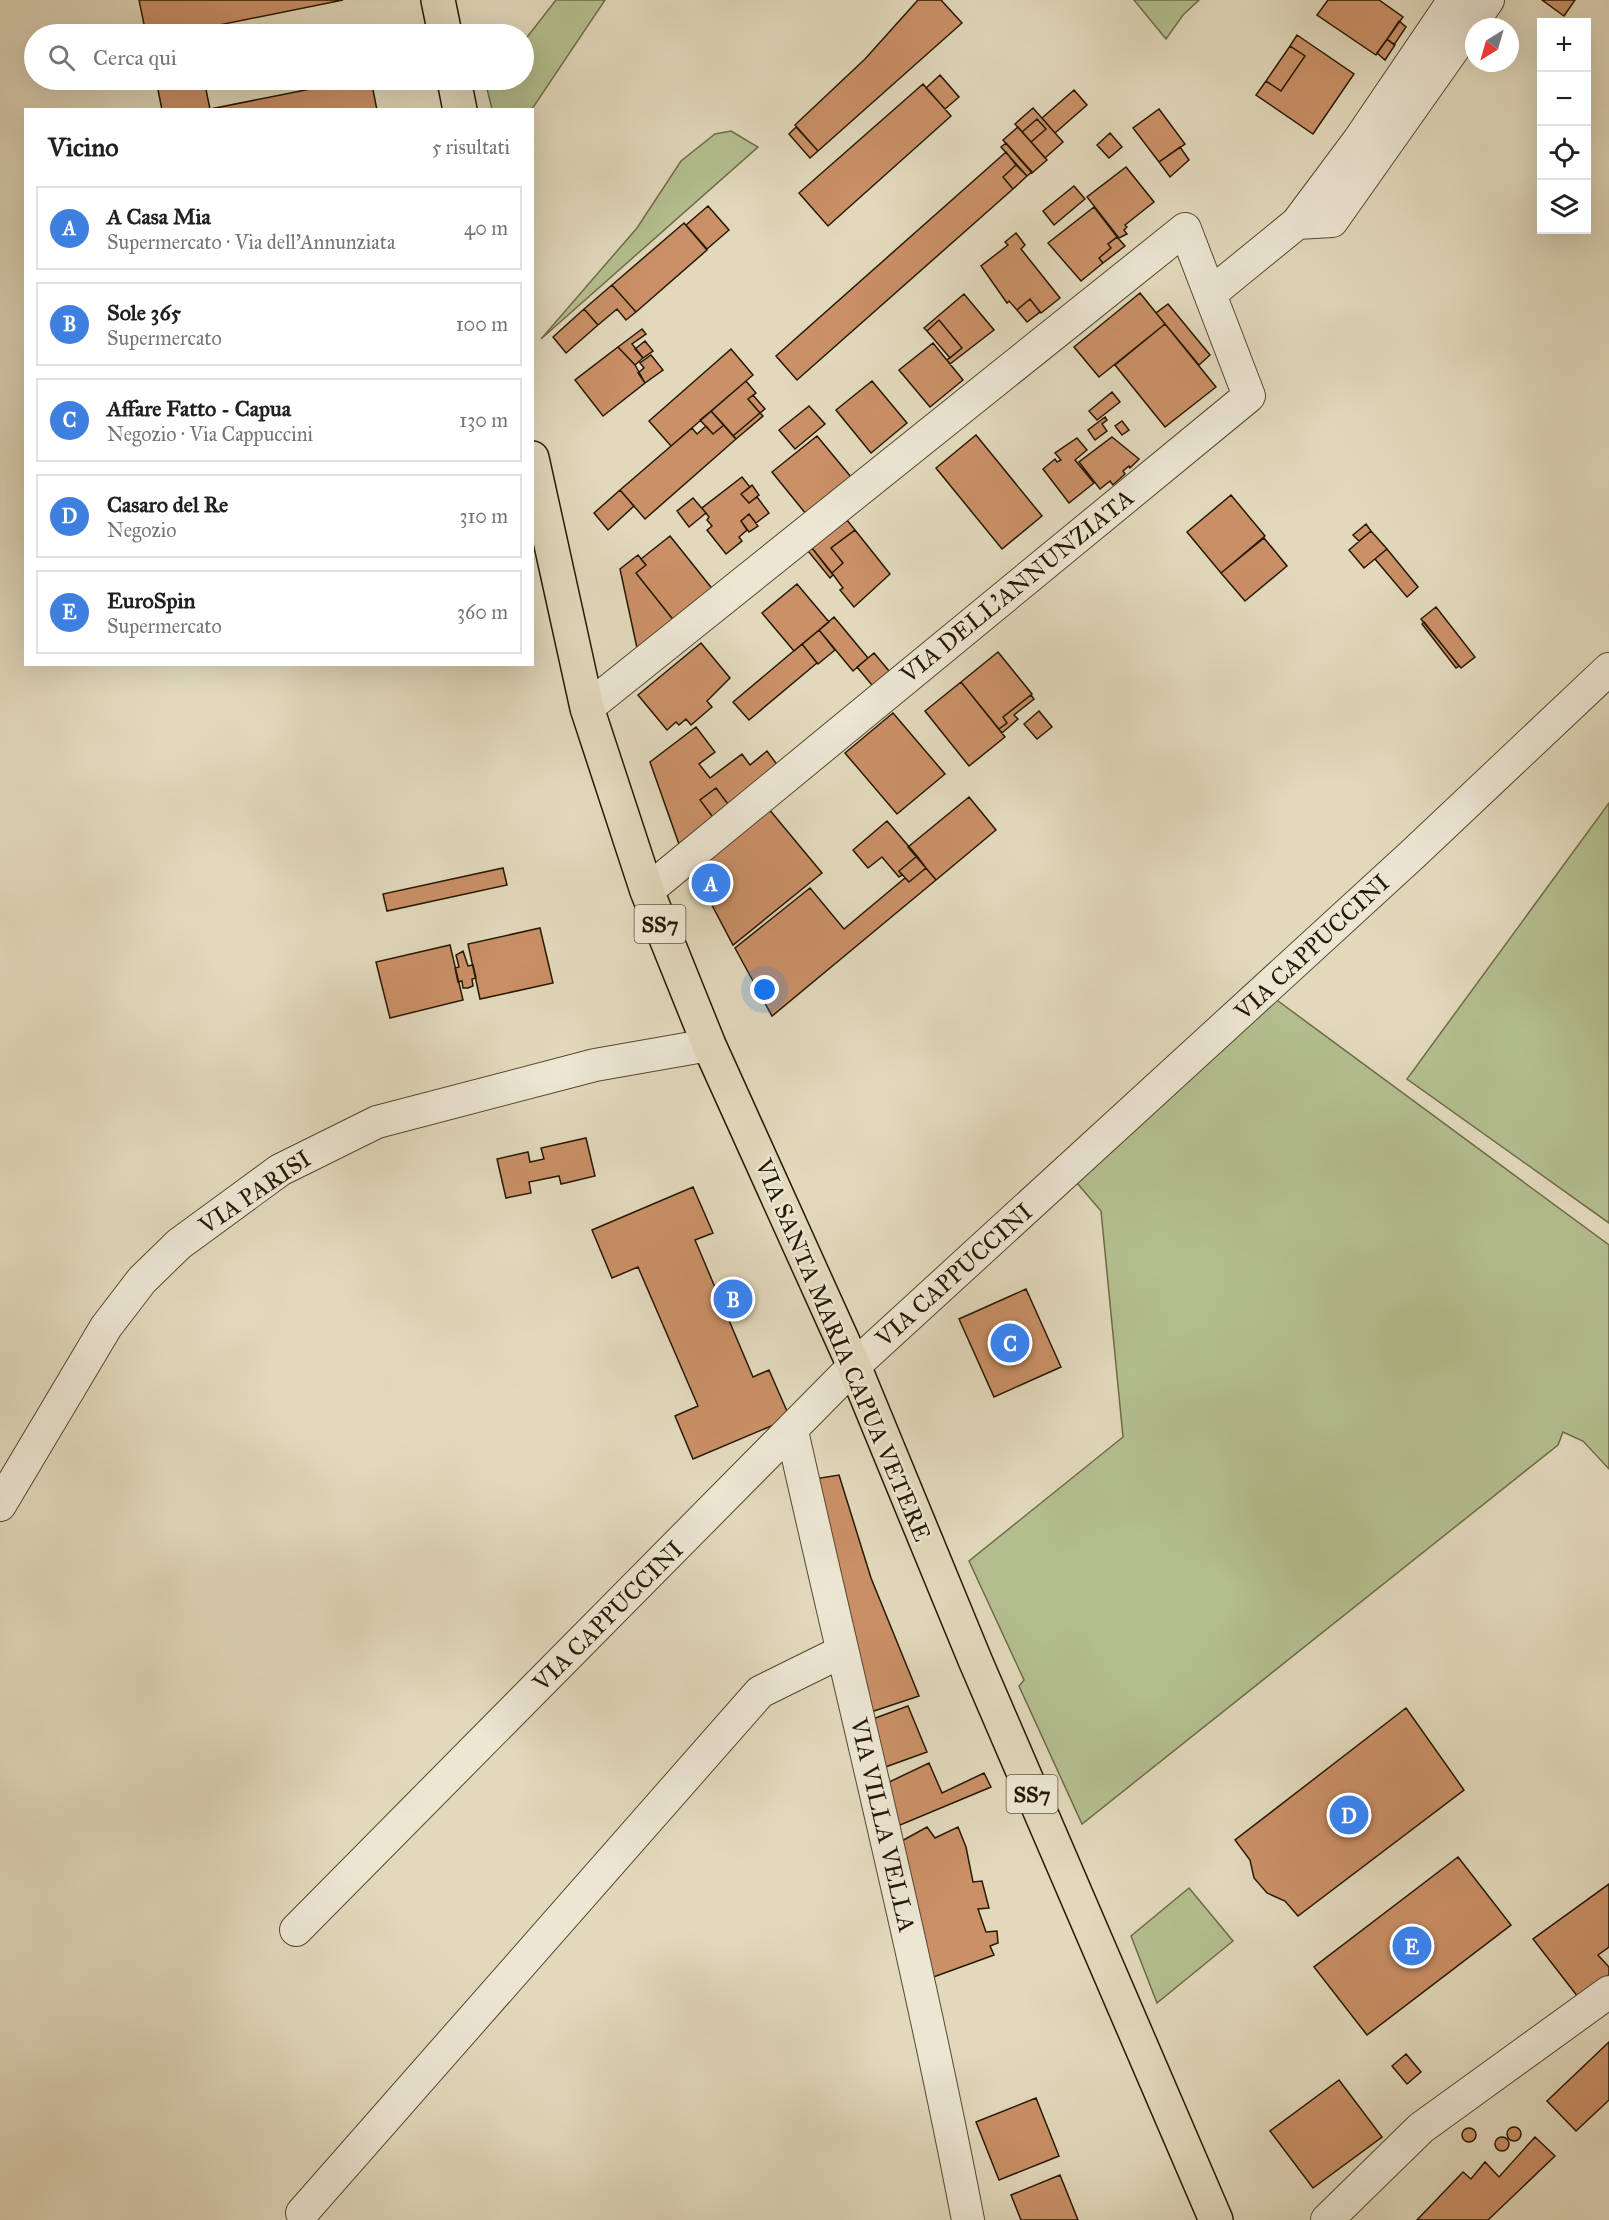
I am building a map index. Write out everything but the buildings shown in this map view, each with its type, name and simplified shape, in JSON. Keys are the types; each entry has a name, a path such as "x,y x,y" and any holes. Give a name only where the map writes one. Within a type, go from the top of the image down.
{"main road":[{"path":"438,0 443,24"},
{"path":"456,90 460,108"},
{"name":"VIA SANTA MARIA CAPUA VETERE","path":"534,467 587,708 647,891 709,1045 854,1366 975,1660 1216,2220"}],"street":[{"path":"1210,294 1297,223 1359,140 1454,0"},
{"path":"1297,223 1332,221 1488,0"},
{"name":"VIA DELL'ANNUNZIATA","path":"587,708 1185,229 1249,396 647,891"},
{"name":"VIA CAPPUCCINI","path":"296,1930 854,1366 1413,854 1609,669"},
{"name":"VIA PARISI","path":"0,1505 106,1327 142,1280 179,1244 280,1170 377,1122 594,1065 709,1045"},
{"name":"VIA VILLA VELLA","path":"792,1431 841,1652 922,1986 968,2220"},
{"path":"302,2213 760,1692 841,1652"},
{"path":"1327,2220 1421,2128 1609,1992"}],"green space":[{"path":"556,0 605,0 533,108 492,108 487,90 534,90 534,28"},
{"path":"1134,0 1199,0 1183,15 1166,39"},
{"path":"731,131 758,147 541,339 637,228 681,161 715,134"},
{"path":"1609,803 1609,1223 1407,1079"},
{"path":"1274,998 1609,1245 1609,1469 1583,1441 1563,1432 1558,1445 1082,1824 1019,1686 1024,1680 969,1561 1123,1437 1101,1211 1077,1183"},
{"path":"1189,1888 1233,1941 1157,2003 1131,1936"}],"place":[{"name":"A Casa Mia","path":"711,883"},
{"name":"Sole 365","path":"733,1299"},
{"name":"Affare Fatto - Capua","path":"1010,1343"},
{"name":"Casaro del Re","path":"1349,1815"},
{"name":"EuroSpin","path":"1412,1946"}]}
